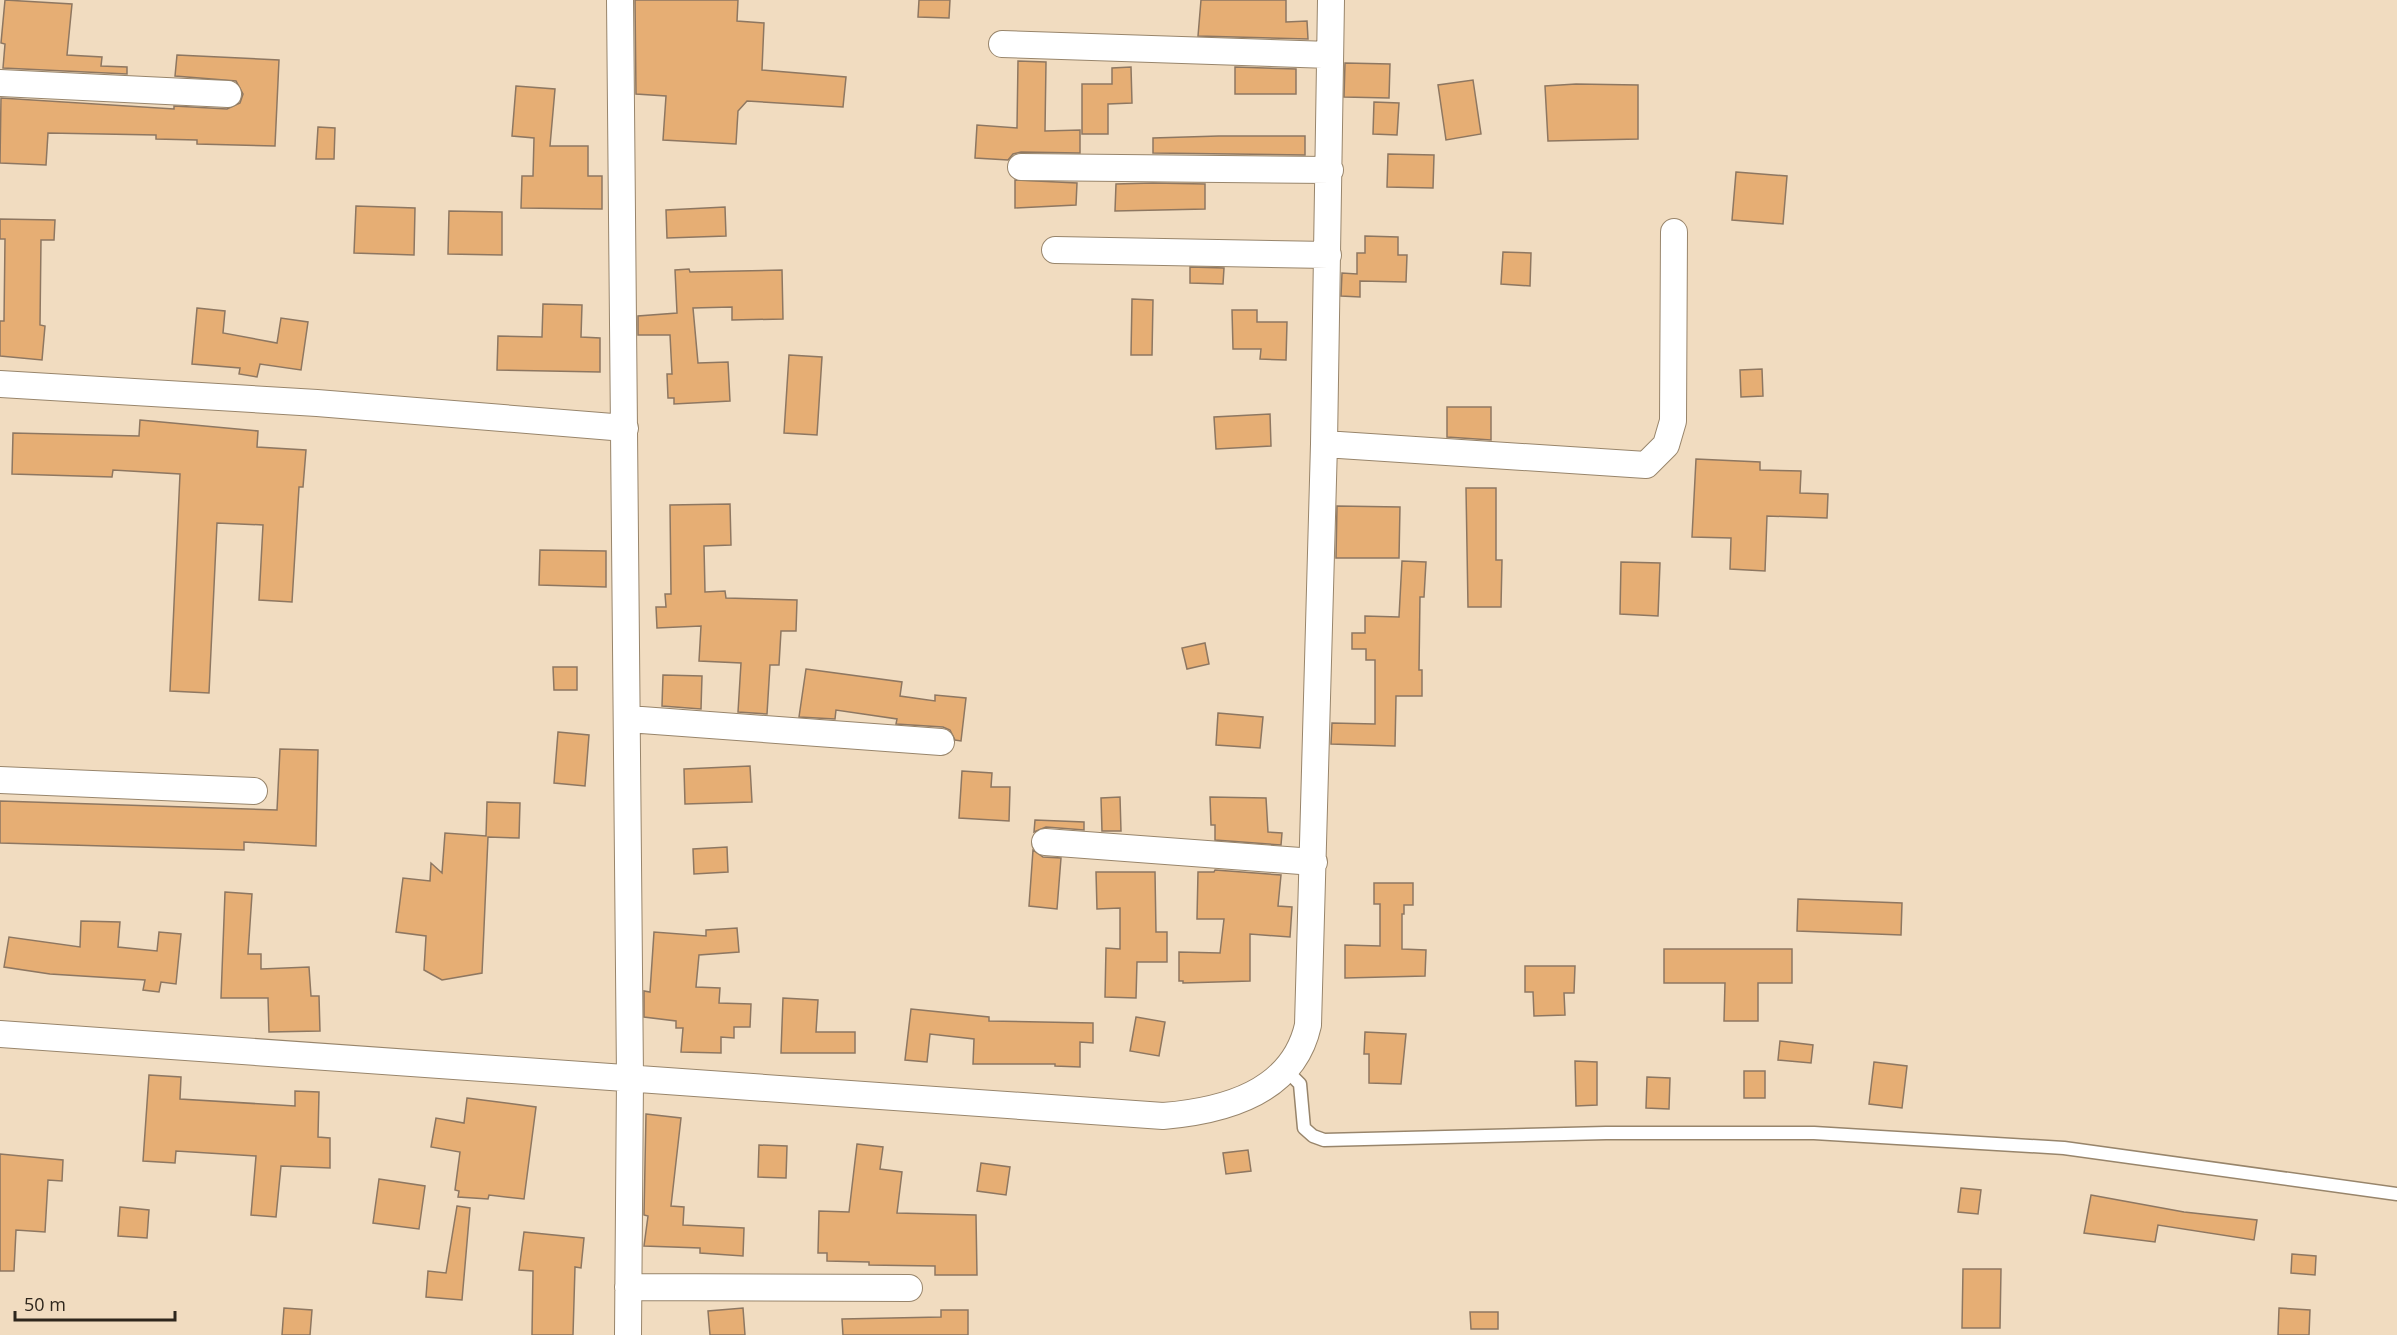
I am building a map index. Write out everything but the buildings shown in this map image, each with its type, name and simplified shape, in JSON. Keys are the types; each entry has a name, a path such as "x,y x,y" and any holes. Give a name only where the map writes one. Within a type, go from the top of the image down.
{"street":[{"path":"620,0 628,719 630,1078 628,1335"},
{"path":"0,1034 1163,1116 1197,1113 1234,1104 1269,1085 1297,1057 1308,1025 1324,444 1331,0"},
{"path":"1002,44 1330,55"},
{"path":"0,83 228,94"},
{"path":"1022,166 1330,170"},
{"path":"1324,444 1646,465 1666,445 1673,421 1674,232"},
{"path":"1054,250 1328,255"},
{"path":"0,384 317,403 625,428"},
{"path":"628,719 941,742"},
{"path":"0,780 254,791"},
{"path":"1045,842 1314,862"},
{"path":"628,1287 909,1288"}],"lane":[{"path":"1286,1070 1296,1077 1301,1091 1304,1128 1313,1136 1324,1140 1606,1133 1814,1133 2064,1148 2397,1194"}]}
